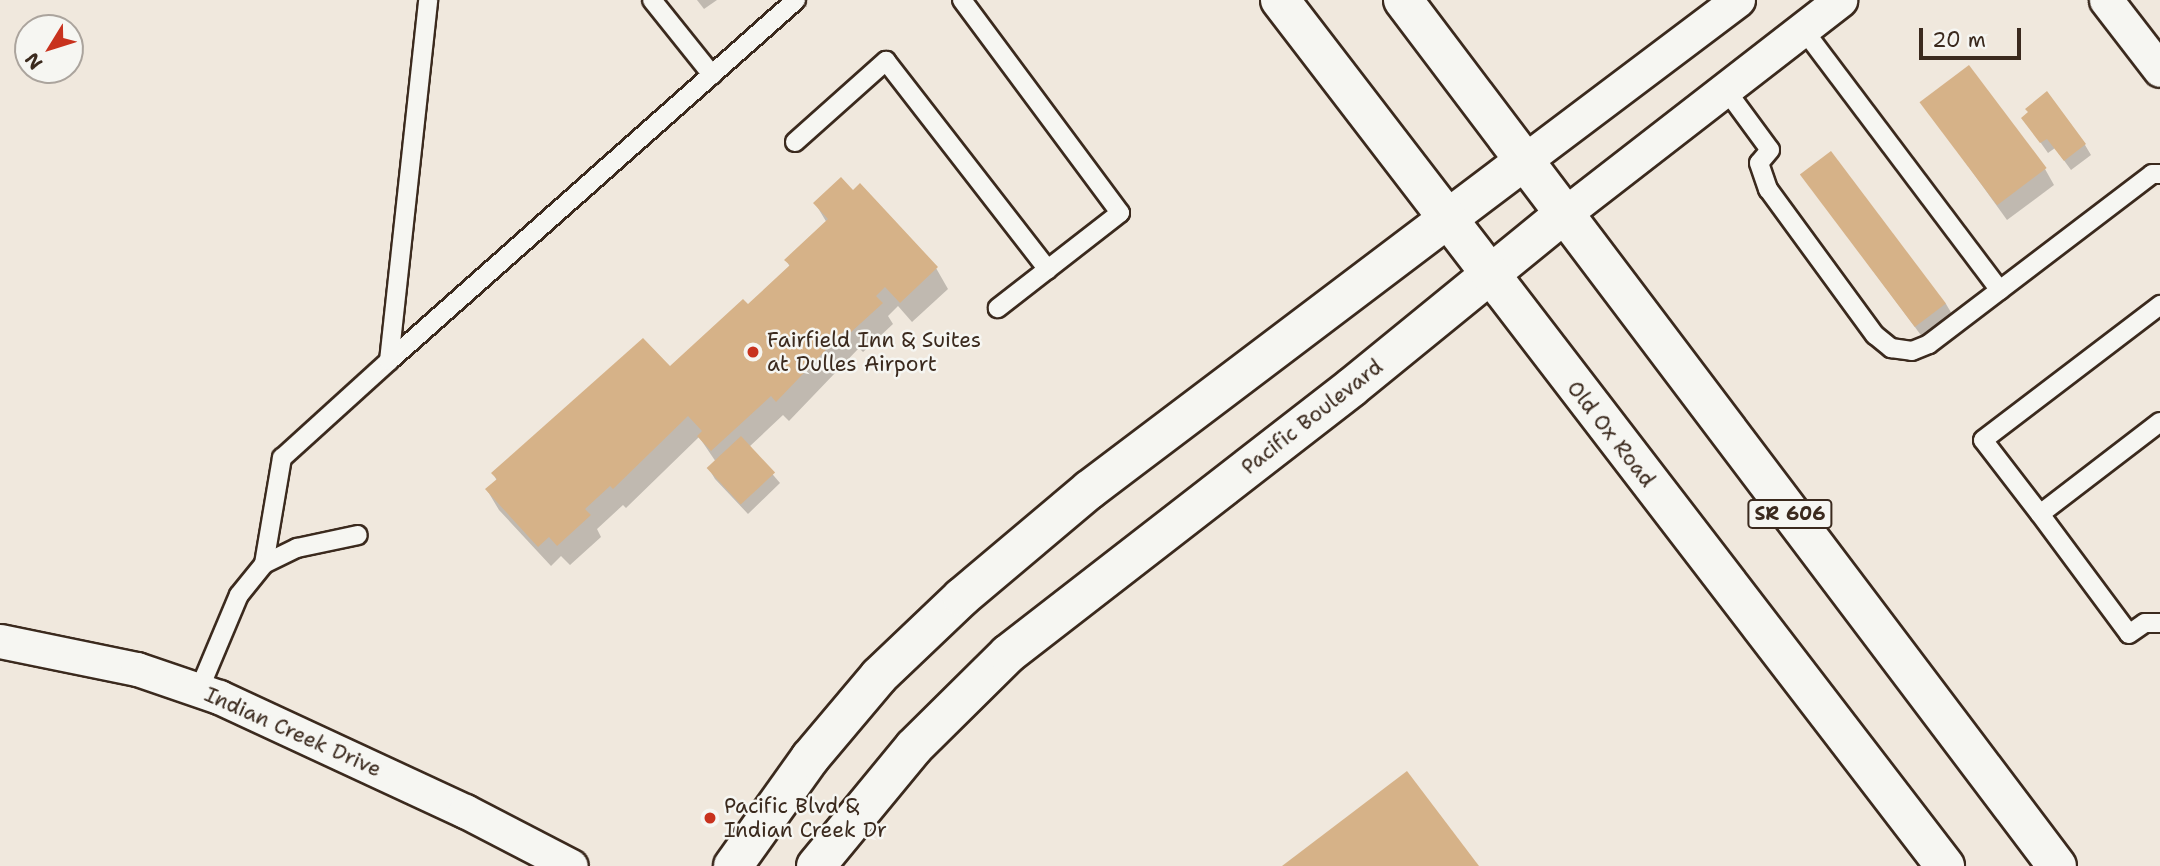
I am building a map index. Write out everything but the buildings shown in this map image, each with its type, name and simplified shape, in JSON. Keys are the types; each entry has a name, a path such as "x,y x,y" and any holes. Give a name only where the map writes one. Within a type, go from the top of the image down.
{"main road":[{"name":"Old Ox Road","path":"1280,0 1446,220 1945,866"},
{"name":"SR 606","path":"1403,0 2057,866"},
{"path":"733,866 810,758 879,676 962,597 1089,490 1524,162"},
{"name":"Pacific Boulevard","path":"816,866 914,747 1008,654 1563,215"}],"street":[{"path":"1524,162 1738,0"},
{"name":"Pacific Boulevard","path":"1563,215 1840,0"},
{"path":"2106,0 2160,70"},
{"name":"Indian Creek Drive","path":"0,641 137,669 199,690 323,743 571,866"}],"lane":[{"path":"389,361 428,0"},
{"path":"652,0 712,75"},
{"path":"264,564 282,458 796,0"},
{"path":"962,0 1120,213 998,308"},
{"path":"1803,29 2000,290"},
{"path":"794,142 886,61 1048,270"},
{"path":"1726,90 1770,150 1759,163 1768,188 1875,335 1891,348 1912,351 1928,344 2152,174 2160,174"},
{"path":"2160,305 1983,440 2129,634 2145,623 2160,623"},
{"path":"2039,514 2160,422"},
{"path":"199,690 239,595 264,564 297,548 358,535"}],"place":[{"name":"Fairfield Inn & Suites at Dulles Airport","path":"753,352"},
{"name":"Pacific Blvd & Indian Creek Dr","path":"710,818"}]}
